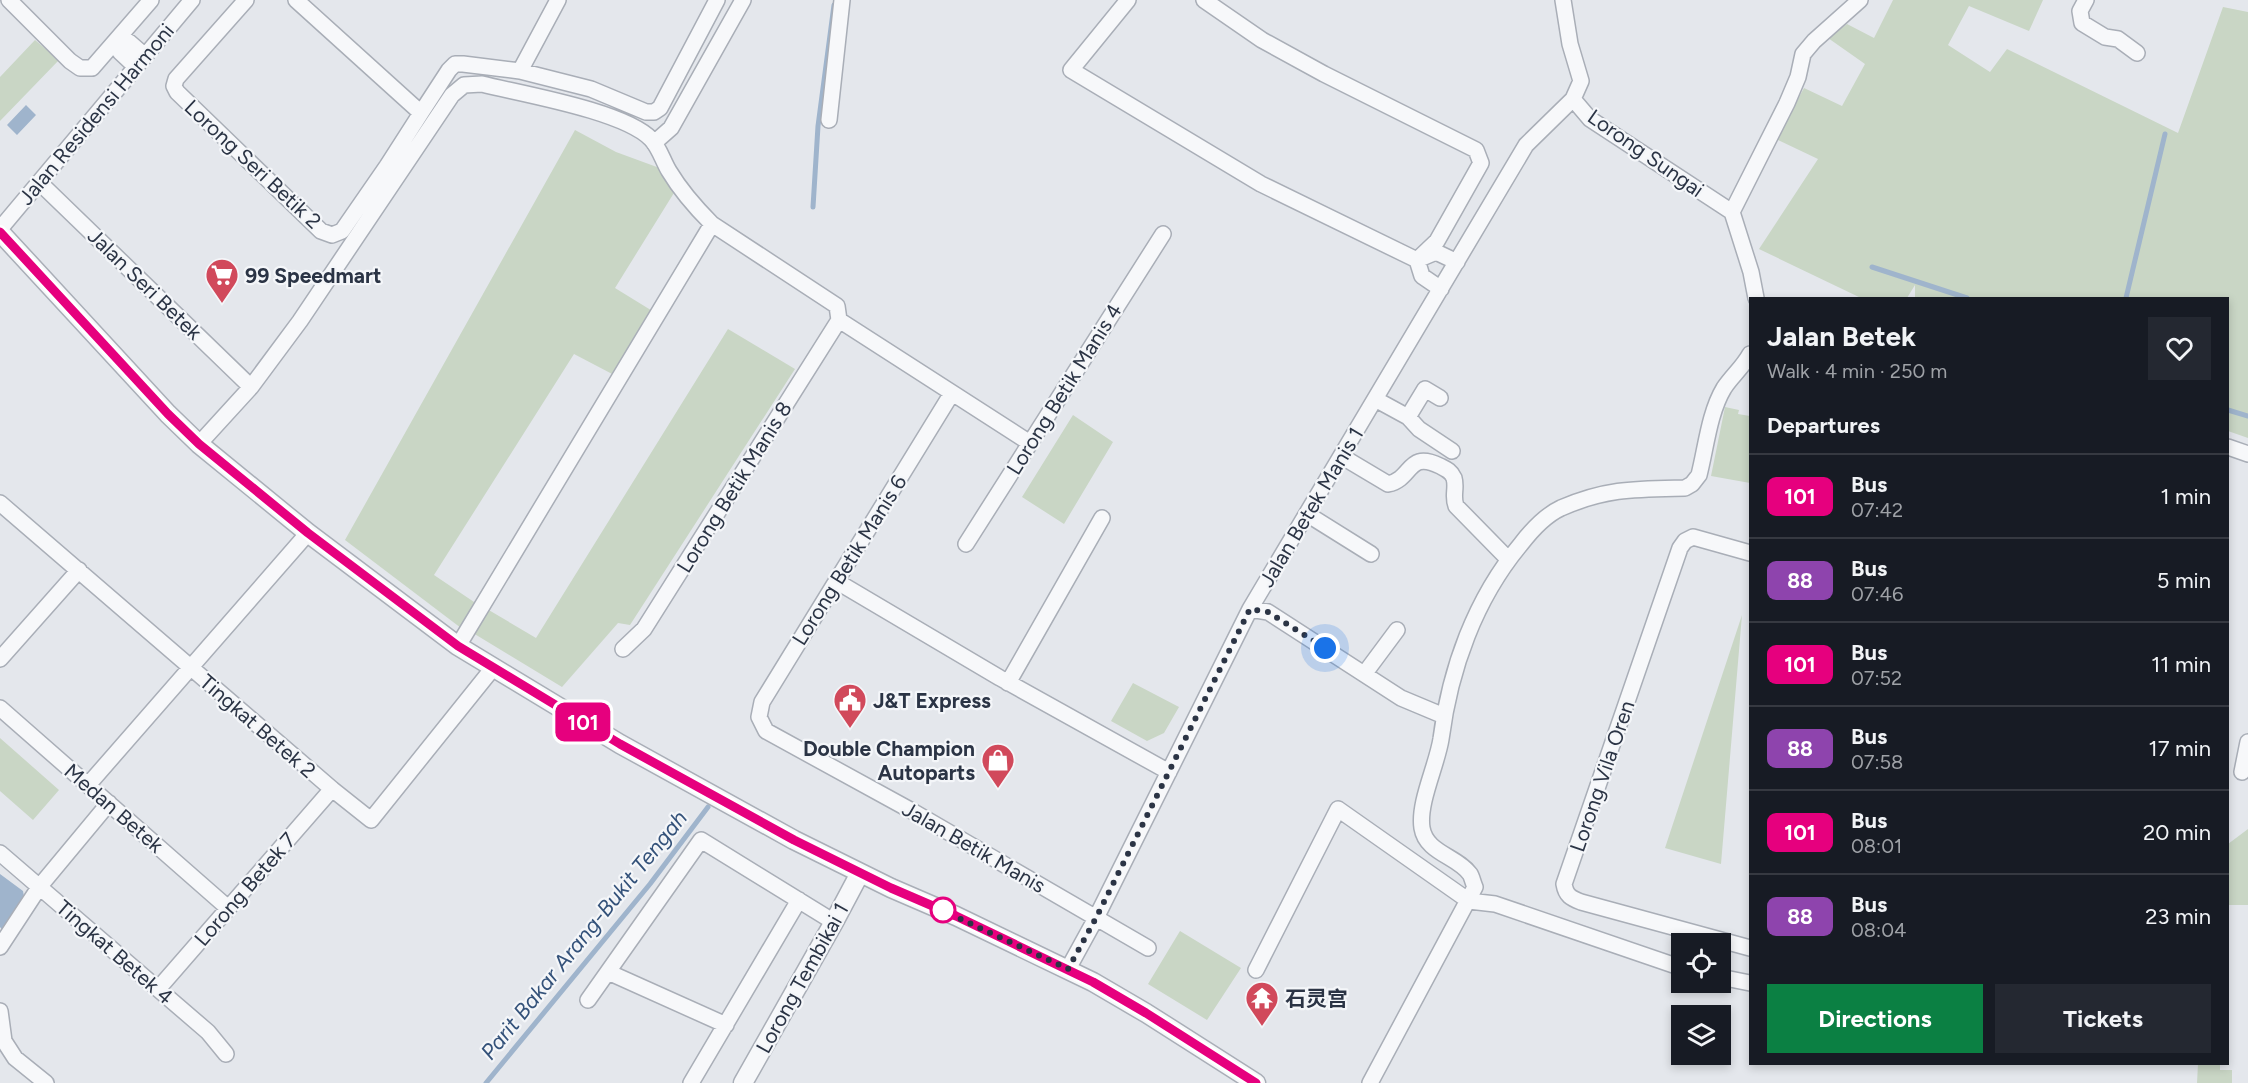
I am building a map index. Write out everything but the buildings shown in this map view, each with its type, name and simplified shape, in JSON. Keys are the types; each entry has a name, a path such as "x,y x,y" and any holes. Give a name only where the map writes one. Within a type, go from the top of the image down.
{"street":[{"path":"9,0 70,62 80,68 92,68 121,44 151,0"},
{"name":"Jalan Residensi Harmoni","path":"0,230 192,0"},
{"name":"Lorong Seri Betik 2","path":"246,0 176,79 174,86 177,92 321,231 332,235 342,231 421,113"},
{"path":"296,0 421,113 455,64 520,71 591,88 646,112 654,112 660,108 717,0"},
{"path":"520,71 558,0"},
{"path":"654,143 672,128 743,0"},
{"path":"829,120 842,0"},
{"path":"1128,0 1071,70 1261,184 1417,260 1422,276 1441,289"},
{"path":"1204,0 1262,40 1313,69 1476,150 1481,163 1437,241 1417,260"},
{"name":"Lorong Sungai","path":"1563,0 1570,44 1581,81 1573,99 1590,119 1732,212"},
{"path":"1756,297 1751,272 1732,212 1787,103 1798,76 1803,54 1814,41 1860,0"},
{"path":"2086,0 2080,12 2082,23 2105,37 2118,39 2137,53"},
{"path":"121,44 140,62"},
{"path":"199,444 251,387 300,321 452,95 464,85 482,84 593,111 643,132 654,143 696,209 712,224 837,306 839,320 1030,443"},
{"name":"Jalan Betek Manis 1","path":"1068,969 1096,918 1250,609 1526,145 1573,99"},
{"name":"Jalan Seri Betek","path":"39,182 251,387"},
{"path":"458,646 712,224"},
{"path":"0,230 161,406 199,444 308,533 458,646 620,744 794,840 1068,969 1138,1008 1256,1083"},
{"name":"Lorong Betik Manis 4","path":"966,544 1162,234"},
{"path":"1417,260 1436,252 1457,262"},
{"name":"Lorong Betik Manis 8","path":"622,649 644,629 839,320"},
{"path":"1370,1083 1475,887 1471,874 1437,850 1428,840 1422,830 1422,815 1459,656 1480,606 1508,559 1532,530 1559,509 1606,492 1651,487 1685,488 1692,484 1699,475 1712,420 1721,395 1749,355"},
{"path":"1408,417 1425,389 1440,398"},
{"name":"Lorong Betik Manis 6","path":"766,731 759,717 762,702 952,393"},
{"path":"1375,399 1408,417 1419,429 1452,451"},
{"path":"2229,447 2248,454"},
{"path":"1341,456 1388,484 1393,483 1416,461 1424,460 1448,470 1455,480 1453,499 1456,506 1508,559"},
{"name":"Tingkat Betek 2","path":"0,503 371,820 493,668"},
{"path":"1307,514 1371,554"},
{"path":"1008,683 1102,518"},
{"path":"88,784 308,533"},
{"name":"Lorong Vila Oren","path":"1749,553 1693,537 1685,541 1680,548 1564,884 1565,892 1570,898 1581,902 1749,948"},
{"path":"0,659 79,570"},
{"path":"836,581 1008,683 1169,772"},
{"path":"1250,609 1268,612 1401,698 1444,716"},
{"path":"1365,673 1397,630"},
{"name":"Medan Betek","path":"0,708 228,908"},
{"name":"Jalan Betik Manis","path":"766,731 912,811 1148,948"},
{"path":"2239,772 2248,742"},
{"name":"Lorong Betek 7","path":"158,989 332,789"},
{"path":"0,947 40,886 109,803"},
{"path":"1256,970 1338,810 1469,901 1495,904 1671,964"},
{"path":"588,1000 701,840 834,922"},
{"name":"Tingkat Betek 4","path":"0,852 208,1032 226,1054"},
{"name":"Lorong Tembikai 1","path":"743,1083 860,873"},
{"path":"691,1083 799,900"},
{"path":"608,972 726,1025"},
{"path":"1731,979 1749,983"},
{"path":"0,1011 4,1041 15,1058 46,1083"}],"green space":[{"path":"1893,0 2043,0 2029,31 1969,6 1948,45 1990,72 2007,49 2178,133 2223,7 2248,12 2248,438 2229,431 2229,297 1915,297 1915,285 1908,297 1859,297 1759,249 1818,159 1776,139 1804,88 1842,106 1865,64 1828,38 1847,24 1874,38"},
{"path":"35,40 59,60 0,121 0,77"},
{"path":"575,130 616,152 665,170 677,188 615,288 654,312 616,376 574,354 434,575 477,604 461,628 345,540"},
{"path":"728,329 795,369 630,625 618,623 562,687 473,633 487,609 536,638"},
{"path":"1725,407 1739,410 1738,414 1749,416 1749,483 1711,476"},
{"path":"1073,415 1113,442 1064,524 1022,497"},
{"path":"1742,615 1721,864 1665,848"},
{"path":"1133,683 1179,707 1164,733 1147,741 1111,721"},
{"path":"0,738 59,790 33,820 0,791"},
{"path":"2248,829 2248,905 2229,905 2229,843"},
{"path":"1180,931 1241,968 1207,1020 1148,984"},
{"path":"2198,1065 2220,1065 2220,1070 2232,1070 2232,1083 2197,1083"}],"water":[{"path":"26,105 36,115 17,135 7,125"},
{"path":"0,874 23,891 26,907 4,932 0,927"}],"waterway":[{"name":"Parit Bakar Arang-Bukit Tengah","path":"813,207 818,126 834,5"},
{"path":"2126,297 2165,134"},
{"path":"1872,267 1964,297"},
{"path":"2229,410 2248,416"},
{"name":"Parit Bakar Arang-Bukit Tengah","path":"486,1083 650,884 708,807"}],"bus line":[{"name":"101","path":"0,232 168,414 199,444 308,533 458,646 620,744 794,840 891,888 1024,947 1093,982 1256,1083"}],"place":[{"name":"99 Speedmart","path":"222,304"},
{"name":"J&T Express","path":"850,729"},
{"name":"Double Champion Autoparts","path":"998,789"},
{"name":"石灵宫","path":"1262,1027"}],"route":[{"path":"943,910 937,908 1068,969 1096,918 1250,609 1268,612 1325,648"}]}
